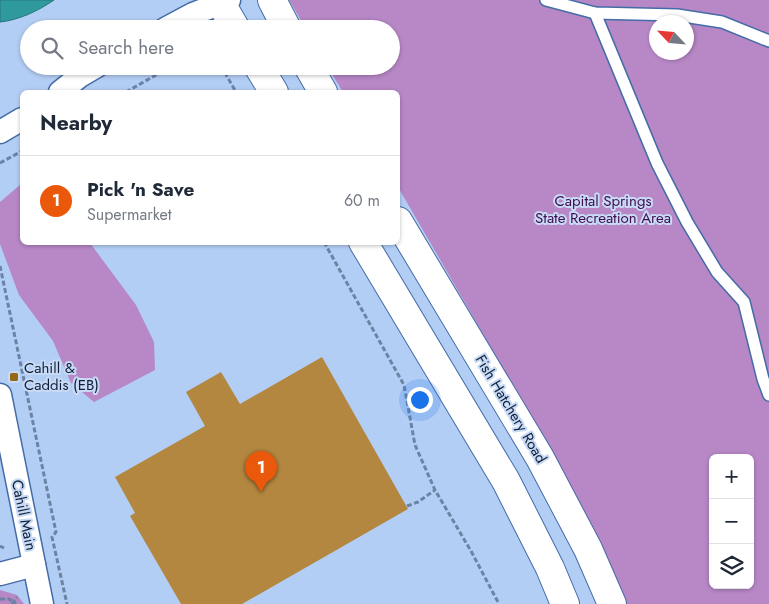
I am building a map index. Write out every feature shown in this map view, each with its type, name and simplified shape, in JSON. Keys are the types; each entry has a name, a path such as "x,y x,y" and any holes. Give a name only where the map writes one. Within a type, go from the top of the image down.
{"main road":[{"path":"272,0 282,20"},
{"path":"223,1 232,20"},
{"path":"264,75 273,90"},
{"path":"313,75 322,90"},
{"name":"Fish Hatchery Road","path":"400,223 540,458 588,549 612,604"},
{"path":"365,245 506,481 550,568 565,604"}],"street":[{"path":"182,20 223,1"},
{"path":"62,90 82,75"},
{"path":"0,132 20,120"},
{"name":"Cahill Main","path":"0,396 42,604"},
{"path":"0,574 34,565"}],"lane":[{"path":"546,0 595,13 677,15 713,20 769,41"},
{"path":"595,13 657,163 687,222 717,272 744,302 763,379 769,394"}],"path":[{"path":"130,90 156,75"},
{"path":"226,75 235,90"},
{"path":"0,163 20,152"},
{"path":"326,245 404,386 415,445 435,490 500,604"},
{"path":"0,266 56,532 52,537 67,604"},
{"path":"407,506 418,502 435,490"},
{"path":"0,546 4,548"},
{"path":"0,599 9,599 14,603 17,597"}],"green space":[{"name":"Capital Springs State Recreation Area","path":"289,0 769,0 769,604 626,604 606,558 553,455 400,190 400,90 342,90 333,75 400,75 400,20 301,20"},
{"path":"20,185 20,245 91,245 136,305 154,342 155,370 94,402 71,383 53,341 19,295 0,244 0,202"},
{"path":"0,590 17,595 24,604 0,604"}],"shaded area":[{"path":"0,0 54,0 28,14 0,22"}],"building":[{"path":"322,357 408,509 242,604 181,604 130,516 135,513 115,477 205,426 186,392 221,372 240,404"}],"place":[{"name":"Cahill & Caddis (EB)","path":"14,377"},
{"name":"Pick 'n Save","path":"261,492"}]}
